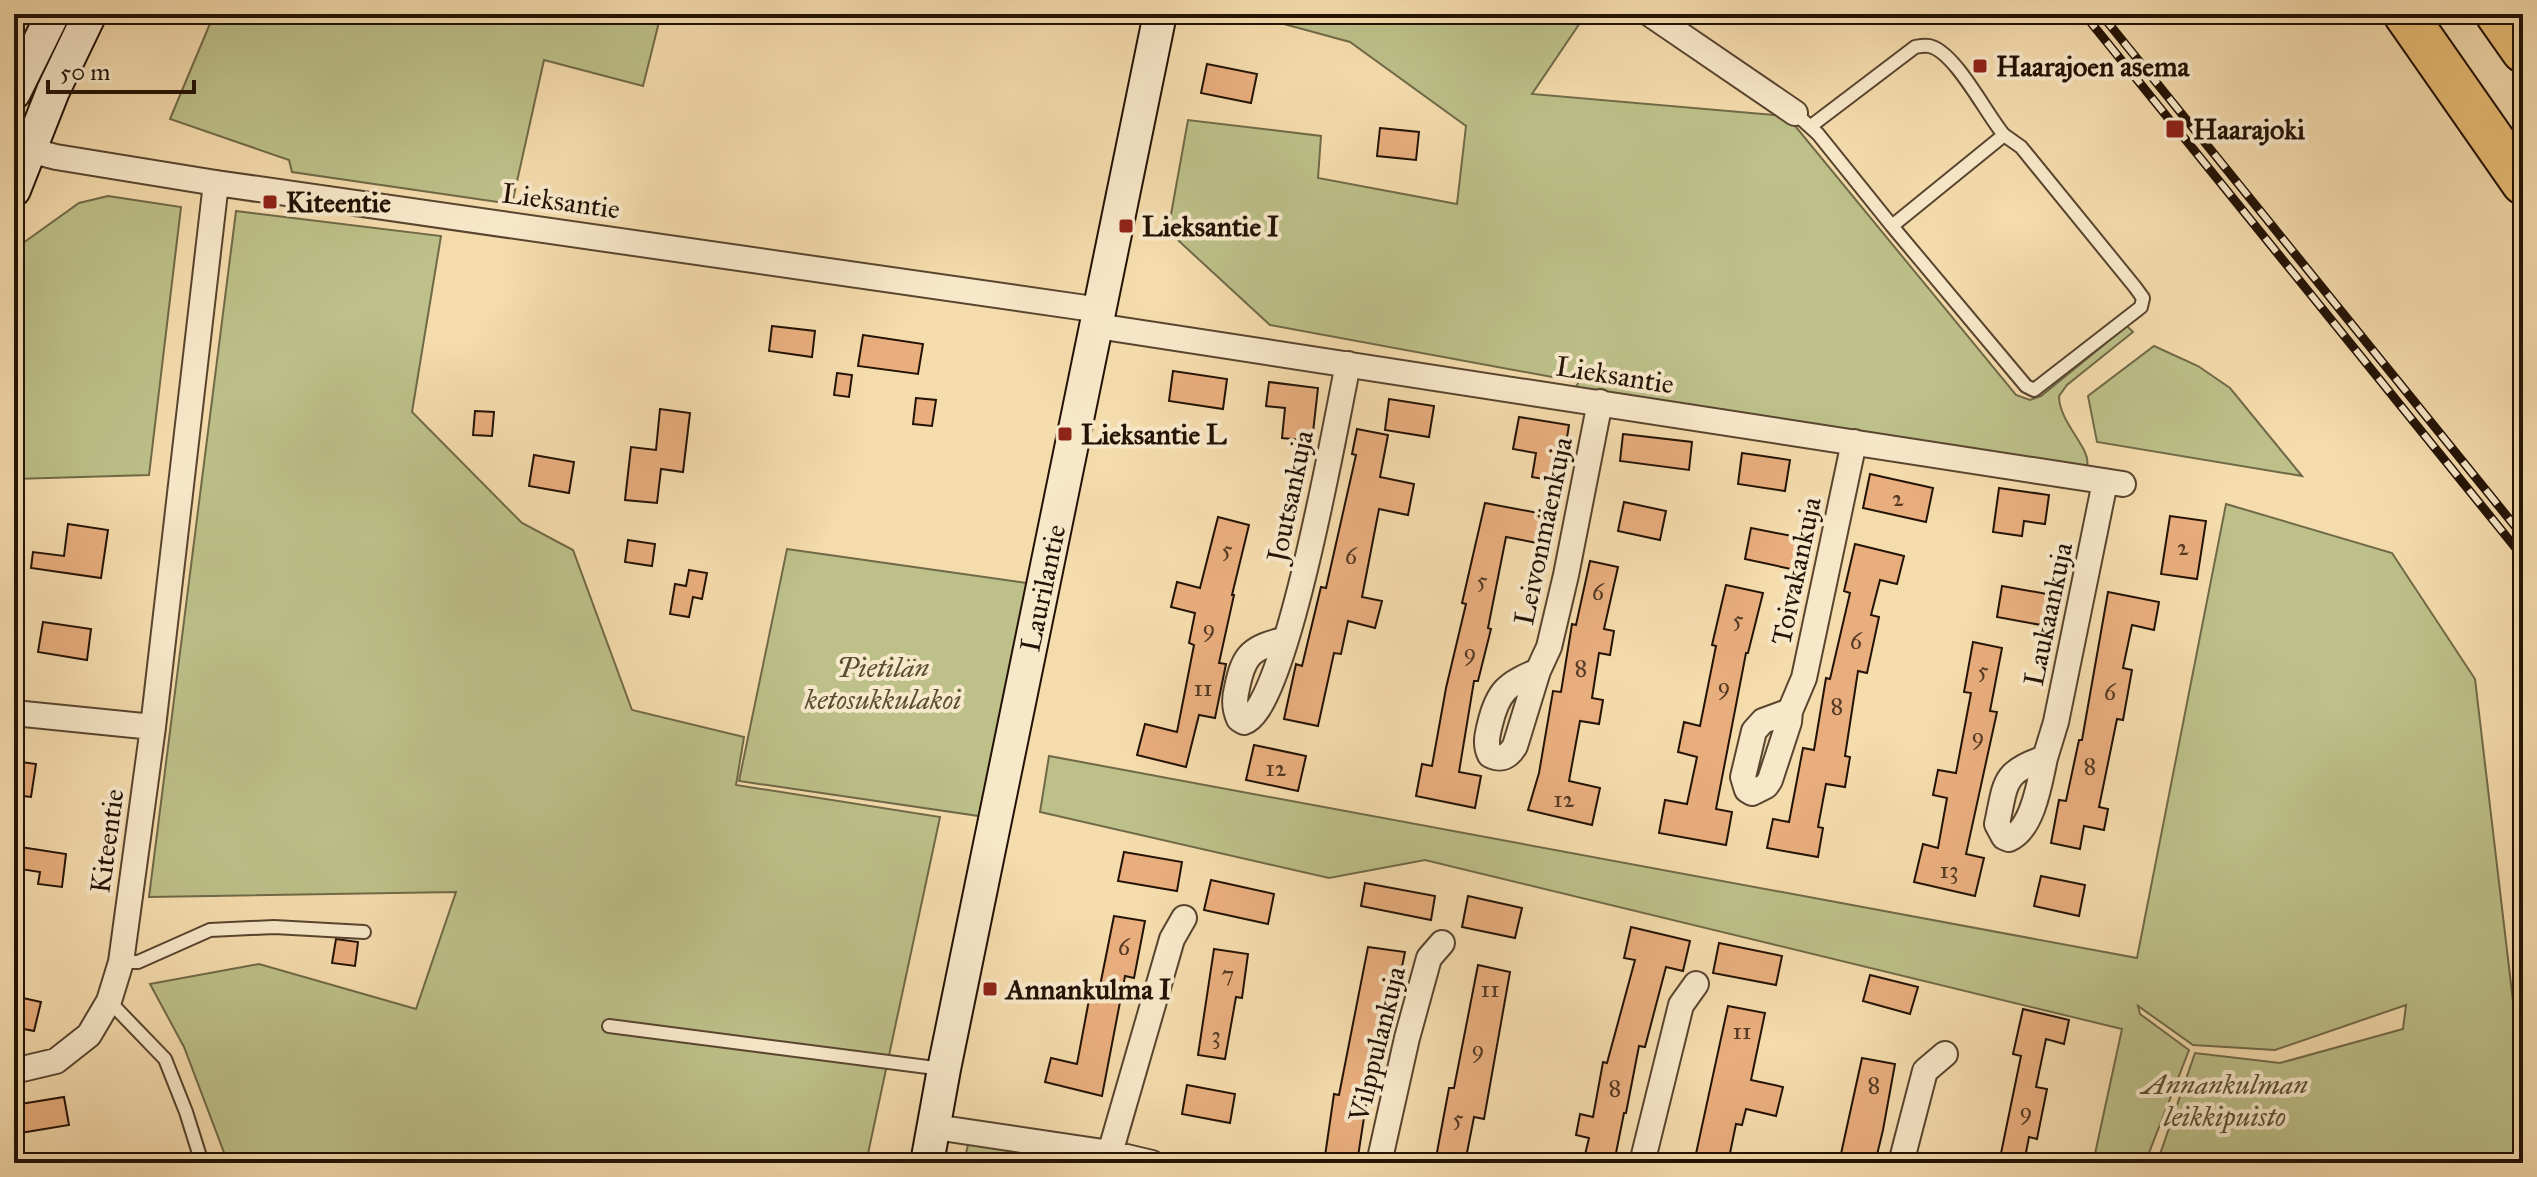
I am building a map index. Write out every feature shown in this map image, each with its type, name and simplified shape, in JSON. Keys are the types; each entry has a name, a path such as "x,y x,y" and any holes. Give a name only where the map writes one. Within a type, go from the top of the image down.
{"highway":[{"path":"2405,14 2523,183"},
{"path":"2497,14 2523,51"}],"street":[{"path":"14,93 53,14"},
{"path":"14,190 23,148 90,14"},
{"name":"Laurilantie","path":"927,1163 1160,14"},
{"path":"1650,14 1683,23 1803,120"},
{"name":"Lieksantie","path":"23,148 216,183 298,193 1098,318 1348,364 2114,483"},
{"name":"Kiteentie","path":"14,1071 56,1061 89,1035 109,1001 121,962 153,727 216,183"},
{"name":"Joutsankuja","path":"1286,639 1306,569 1348,364"},
{"name":"Leivonmäenkuja","path":"1538,671 1549,647 1566,575 1600,402"},
{"name":"Toivakankuja","path":"1790,711 1804,678 1854,442"},
{"name":"Laukaankuja","path":"2045,758 2114,483"},
{"path":"14,713 153,727"},
{"path":"1110,1153 1172,939 1184,918"},
{"name":"Vilppulankuja","path":"1379,1163 1407,1038 1429,958 1442,943"},
{"path":"1642,1163 1681,1005 1696,984"},
{"path":"1901,1163 1925,1071 1945,1054"},
{"path":"935,1127 1110,1153 1152,1163"}],"lane":[{"path":"1929,46 1945,55 1978,95 1992,121 2004,135 2021,147 2135,287 2143,302 2130,316 2034,390 2026,386 1803,120 1915,47 1929,46"},
{"path":"1892,226 2004,135"},
{"path":"121,962 138,962 210,930 274,927 364,932"},
{"path":"109,1001 165,1059 202,1163"},
{"path":"609,1026 944,1069"}],"green space":[{"path":"214,14 661,14 643,86 544,60 512,204 292,172 289,160 170,119"},
{"path":"1247,14 1586,14 1532,94 1787,116 2016,395 2030,400 2041,396 2127,326 2133,332 2067,385 2059,396 2064,416 2085,452 2087,466 1575,388 1579,382 1270,325 1168,231 1188,120 1321,136 1318,178 1457,204 1466,126 1350,42"},
{"path":"108,196 181,207 149,475 14,479 14,284 23,243 79,203"},
{"path":"236,211 441,236 412,412 522,523 573,550 632,710 744,737 736,785 940,817 866,1163 228,1163 184,1047 150,984 259,964 416,1009 456,892 149,897"},
{"path":"2154,346 2198,366 2230,388 2302,476 2097,442 2088,396"},
{"name":"Annankulman leikkipuisto","path":"2226,504 2392,553 2475,679 2523,1086 2523,1163 2157,1163 2195,1053 2280,1063 2403,1029 2406,1005 2275,1050 2193,1045 2138,1006 2140,1014 2189,1050 2145,1163 2093,1163 2122,1029 1425,860 1329,878 1040,812 1049,756 2137,958"},
{"name":"Pietilän ketosukkulakoi","path":"787,549 1027,583 979,816 739,781"},
{"path":"969,1140 1101,1163 964,1163"}],"building":[{"path":"1207,64 1257,74 1251,103 1201,93"},
{"path":"1380,128 1419,132 1416,160 1377,156"},
{"path":"772,326 815,331 812,357 769,351"},
{"path":"863,335 923,344 918,374 858,366"},
{"path":"1173,371 1227,379 1223,409 1169,401"},
{"path":"837,373 852,375 849,397 834,395"},
{"path":"1269,382 1318,388 1312,441 1282,438 1285,408 1266,406"},
{"path":"916,398 936,400 932,426 913,424"},
{"path":"1389,399 1434,406 1429,437 1385,430"},
{"path":"660,409 690,413 683,472 661,469 657,503 625,500 631,447 656,450"},
{"path":"475,411 494,412 492,436 473,435"},
{"path":"1519,417 1569,425 1560,482 1532,477 1536,453 1513,449"},
{"path":"1357,429 1388,435 1380,477 1414,484 1408,515 1379,509 1362,597 1382,601 1375,628 1348,621 1341,654 1334,653 1318,726 1284,719 1296,664 1302,666 1321,587 1326,588 1356,455 1352,454"},
{"path":"1623,434 1692,442 1689,470 1620,461"},
{"path":"1742,453 1790,460 1785,491 1738,484"},
{"path":"534,455 574,462 569,493 529,486"},
{"path":"1870,474 1933,488 1926,522 1863,508"},
{"path":"1999,488 2049,495 2045,524 2024,521 2022,536 1993,532"},
{"path":"1624,502 1666,511 1660,540 1618,531"},
{"path":"1485,503 1554,516 1548,545 1506,537 1488,628 1491,629 1478,681 1474,681 1459,772 1481,776 1475,808 1416,796 1422,764 1432,766 1466,604 1462,603"},
{"path":"2170,516 2206,521 2197,579 2161,574"},
{"path":"1218,517 1249,525 1219,663 1226,664 1215,718 1199,715 1186,767 1137,755 1145,724 1177,732 1194,645 1189,643 1195,613 1171,607 1177,582 1200,588"},
{"path":"68,524 108,530 101,578 31,568 33,552 64,556"},
{"path":"1751,528 1812,540 1805,572 1745,559"},
{"path":"628,540 655,544 652,566 625,562"},
{"path":"1855,544 1904,556 1897,584 1880,580 1871,615 1879,617 1867,673 1858,671 1845,756 1850,757 1845,787 1826,784 1818,827 1823,828 1818,857 1767,848 1773,819 1789,822 1803,748 1814,750 1826,678 1830,679 1850,593 1844,591"},
{"path":"1590,561 1618,567 1604,629 1614,631 1610,655 1599,653 1592,698 1603,700 1599,724 1580,721 1569,781 1600,788 1592,825 1528,810 1539,773 1553,691 1561,692 1572,624 1576,625"},
{"path":"689,570 707,573 702,599 693,597 689,617 670,614 675,584 686,586"},
{"path":"1726,585 1763,593 1746,653 1716,809 1732,812 1726,845 1659,833 1665,800 1687,804 1697,757 1678,752 1684,722 1700,726 1716,646 1712,645"},
{"path":"2002,586 2058,596 2052,627 1997,617"},
{"path":"2108,592 2159,602 2154,630 2132,625 2123,668 2132,670 2123,720 2117,719 2099,807 2108,809 2104,830 2084,826 2080,849 2051,843 2059,800 2066,801 2079,740 2082,740"},
{"path":"43,622 91,629 87,660 38,652"},
{"path":"1973,642 2002,648 1990,711 1997,712 1966,854 1984,858 1975,896 1914,882 1923,844 1938,848 1947,798 1933,795 1938,770 1956,773 1971,693 1964,692"},
{"path":"1254,745 1306,756 1298,791 1246,780"},
{"path":"14,761 36,764 31,797 14,795"},
{"path":"14,846 66,854 62,887 38,884 40,872 14,868"},
{"path":"1124,852 1182,862 1177,891 1118,881"},
{"path":"2041,876 2085,885 2079,916 2034,906"},
{"path":"1211,880 1274,894 1268,924 1204,910"},
{"path":"1365,883 1435,896 1431,920 1361,906"},
{"path":"1468,896 1522,908 1515,938 1462,927"},
{"path":"1114,916 1145,921 1134,978 1125,976 1102,1096 1045,1082 1051,1058 1077,1064 1091,989 1099,991"},
{"path":"1631,927 1690,941 1683,971 1666,967 1645,1047 1639,1046 1614,1163 1583,1163 1589,1138 1576,1135 1580,1114 1593,1117 1603,1062 1607,1063 1635,960 1624,958"},
{"path":"336,939 358,942 355,966 332,963"},
{"path":"1719,943 1782,956 1776,985 1713,973"},
{"path":"1368,947 1405,952 1393,1010 1386,1009 1374,1073 1371,1072 1357,1163 1324,1163 1334,1094 1339,1095"},
{"path":"1214,949 1248,954 1242,998 1236,997 1225,1059 1198,1055"},
{"path":"1478,965 1510,972 1484,1119 1474,1117 1465,1163 1435,1163 1449,1088 1454,1088"},
{"path":"1870,975 1918,987 1910,1014 1863,1001"},
{"path":"14,996 41,1002 34,1031 14,1027"},
{"path":"1728,1006 1765,1013 1751,1080 1783,1087 1776,1116 1746,1109 1742,1125 1736,1124 1728,1163 1694,1163"},
{"path":"2023,1009 2069,1020 2064,1044 2046,1039 2036,1087 2047,1089 2037,1139 2029,1137 2024,1163 1999,1163 2021,1056 2013,1054"},
{"path":"1862,1058 1895,1064 1883,1130 1875,1163 1839,1163"},
{"path":"1187,1085 1235,1094 1230,1123 1182,1114"},
{"path":"64,1097 69,1125 14,1134 14,1105"}],"railway":[{"path":"2084,14 2523,557"},
{"path":"2101,14 2523,536"}],"place":[{"name":"Haarajoen asema","path":"1980,66"},
{"name":"Haarajoki","path":"2175,129"},
{"name":"Kiteentie","path":"270,202"},
{"name":"Lieksantie I","path":"1126,226"},
{"name":"Lieksantie L","path":"1065,434"},
{"name":"Annankulma I","path":"990,989"}]}
